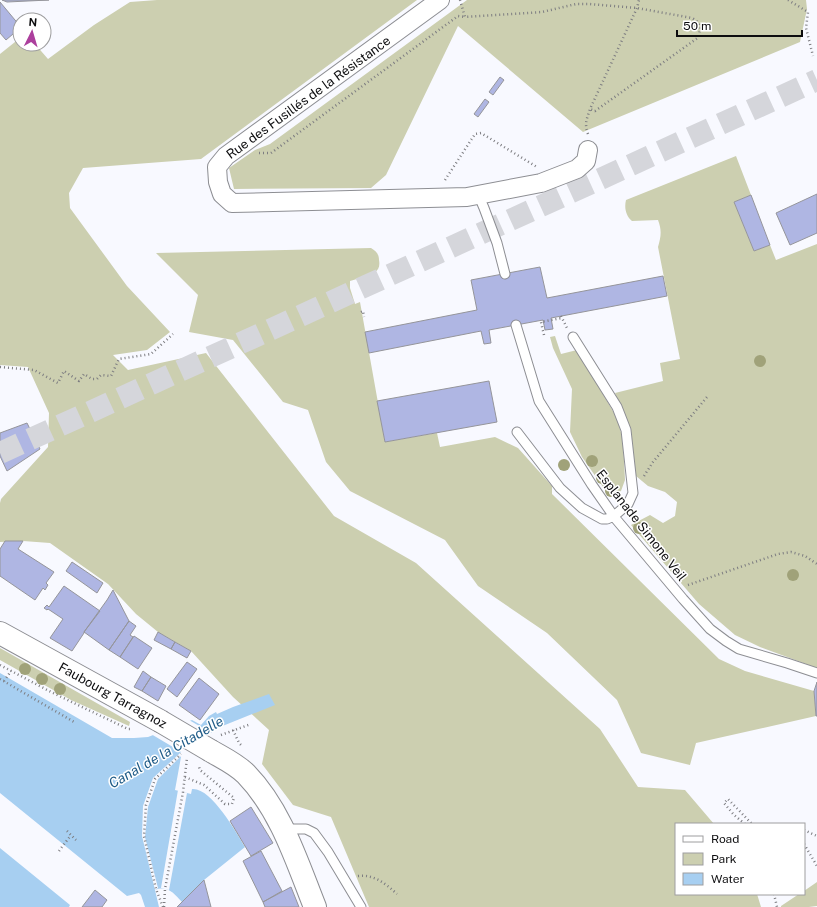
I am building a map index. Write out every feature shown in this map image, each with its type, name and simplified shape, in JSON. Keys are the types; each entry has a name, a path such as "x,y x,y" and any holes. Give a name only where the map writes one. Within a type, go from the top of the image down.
{"main road":[{"name":"Faubourg Tarragnoz","path":"1,633 160,721 204,756 231,762 246,774 262,793 283,829 315,907"}],"street":[{"name":"Rue des Fusillés de la Résistance","path":"440,0 226,156 217,167 218,182 222,194 232,203 467,197 541,183 577,169 586,161 588,143"}],"lane":[{"path":"479,195 497,243 505,274"},
{"name":"Esplanade Simone Veil","path":"516,326 539,401 592,485 614,516 675,589 710,629 739,649 817,673"},
{"path":"517,432 560,488 582,508 602,519 607,519 614,516 628,504 633,493 626,430 617,407 573,337"},
{"path":"283,829 306,829 314,833 328,852 360,907"}],"path":[{"path":"460,0 465,17"},
{"path":"576,4 579,0"},
{"path":"588,143 586,120 637,8 639,0"},
{"path":"788,0 808,12 806,28 813,56"},
{"path":"255,151 260,154 271,153 458,16 465,17 542,12 576,4 589,4 637,8 692,18 699,22 699,37 595,110 590,109"},
{"path":"441,186 475,134 481,132 542,170"},
{"path":"361,312 363,311 364,317"},
{"path":"544,335 541,322 562,318 561,316"},
{"path":"0,367 34,370 58,383 64,371 79,381 84,374 97,379 101,375 111,376 119,359 151,354 173,334"},
{"path":"633,493 653,462 707,397"},
{"path":"675,589 778,554 791,552 805,556 817,564"},
{"path":"0,665 51,692 128,729 136,729"},
{"path":"4,681 11,670"},
{"path":"0,679 74,722"},
{"path":"233,730 239,743"},
{"path":"164,907 156,889 144,836 146,805 155,779 179,756"},
{"path":"164,907 165,889 185,777 204,785 225,804 232,804 234,798 200,770 204,756"},
{"path":"744,823 734,815 724,803 728,799 751,823"},
{"path":"805,830 817,836"},
{"path":"67,831 76,840"},
{"path":"59,851 71,835"},
{"path":"805,846 817,866"},
{"path":"343,878 361,876 375,878 397,894"},
{"path":"774,895 777,907"}],"green space":[{"path":"157,0 417,0 201,159 83,168 69,193 70,208 127,286 170,332 147,350 113,355 128,370 206,353 334,516 416,563 600,729 638,787 685,790 713,823 675,823 675,895 757,895 761,907 369,907 331,817 293,805 262,764 269,730 233,697 191,651 158,632 136,614 108,584 50,543 23,541 0,542 1,499 48,447 49,413 28,367 0,365 0,54 12,44 12,52 42,52 48,59 94,25 130,2"},
{"path":"467,0 806,0 807,9 800,42 583,132 458,26 386,175 371,188 234,189 229,168 255,150 270,144"},
{"path":"736,156 751,195 734,202 754,251 770,245 776,260 817,244 817,668 760,647 735,635 699,604 631,525 650,515 663,523 675,516 677,502 665,492 648,486 636,476 629,425 615,393 663,381 660,363 680,359 658,247 661,234 658,220 632,221 626,212 626,200"},
{"path":"371,248 378,256 378,269 371,274 350,281 350,288 355,304 360,302 385,442 437,433 440,447 495,437 518,448 552,486 552,494 719,659 745,671 814,691 816,716 696,743 690,765 641,753 617,700 547,633 478,586 445,540 350,491 326,462 308,410 283,402 233,340 189,332 198,295 156,253"},
{"path":"555,336 561,354 577,350 617,418 623,440 625,480 621,491 610,497 582,457 570,432 572,389 553,348 550,337"},
{"path":"0,648 130,722 129,726 71,700 0,660"},
{"path":"817,882 817,906 781,907 798,895 805,895 805,890"}],"water":[{"name":"Canal de la Citadelle","path":"0,673 112,738 148,737 192,720 201,725 209,716 216,712 217,714 269,694 275,705 220,727 178,755 181,757 175,790 191,794 192,789 199,790 207,795 215,803 236,831 245,847 204,880 182,902 173,893 163,888 155,890 159,907 145,907 139,893 127,896 0,793"},
{"path":"0,848 70,905 69,907 0,907"}],"pier":[{"path":"189,720 213,734 183,753 151,734"},
{"path":"178,755 180,757 158,779 148,807 145,837 158,888 155,890 142,836 143,806 153,778"},
{"path":"178,790 187,793 169,890 161,888"}],"building":[{"path":"2,0 49,0 7,2"},
{"path":"0,2 12,16 12,35 6,40 0,33"},
{"path":"500,77 504,80 493,95 489,92"},
{"path":"485,99 489,102 478,117 474,114"},
{"path":"817,194 817,233 790,245 776,213"},
{"path":"751,195 770,245 754,251 734,202"},
{"path":"540,267 547,298 663,276 667,296 551,318 553,329 545,330 543,320 489,330 491,343 484,344 481,331 369,353 365,332 477,310 471,280"},
{"path":"489,381 497,422 385,442 377,401"},
{"path":"27,423 40,449 7,471 0,456 0,433"},
{"path":"5,541 23,541 18,549 54,572 46,583 48,585 45,590 43,588 35,600 0,576 0,549"},
{"path":"72,562 103,583 97,593 66,571"},
{"path":"64,586 100,611 72,651 50,638 63,619 44,608 47,605 49,607"},
{"path":"113,590 129,621 109,650 84,632"},
{"path":"129,621 136,626 130,635 133,637 120,657 109,650"},
{"path":"158,632 175,642 171,649 154,640"},
{"path":"134,636 152,648 138,669 120,657"},
{"path":"175,642 191,651 187,658 171,649"},
{"path":"187,662 197,669 177,697 167,689"},
{"path":"143,671 151,677 142,691 134,687"},
{"path":"151,677 166,686 158,701 142,691"},
{"path":"199,678 219,694 200,720 179,705"},
{"path":"817,682 817,716 816,716 814,691"},
{"path":"251,807 273,843 251,856 230,821"},
{"path":"261,851 282,891 263,902 243,861"},
{"path":"204,880 211,907 177,907"},
{"path":"291,887 299,907 265,907 263,902"},
{"path":"95,890 107,900 102,907 82,907"}],"tunnel":[{"path":"0,453 817,80"}]}
